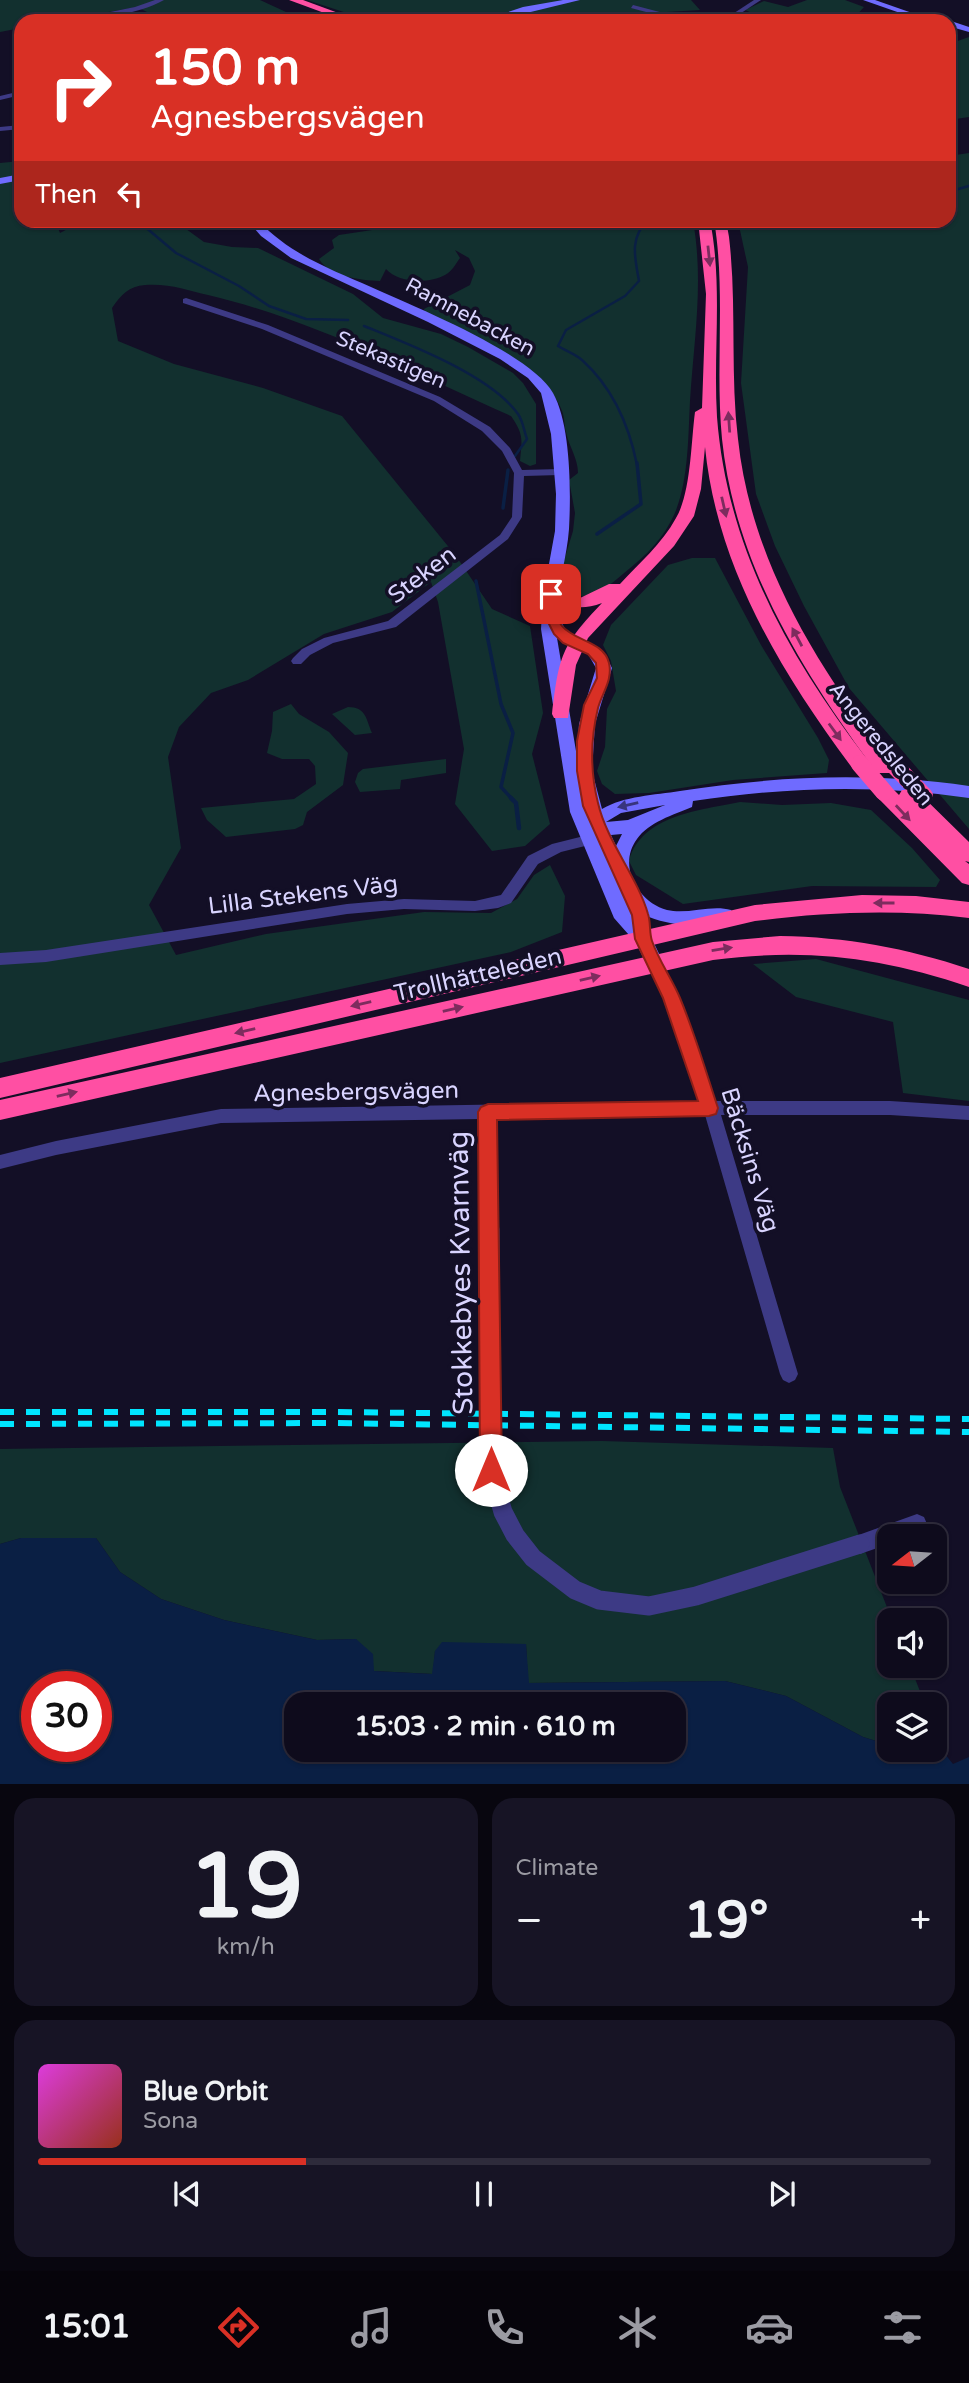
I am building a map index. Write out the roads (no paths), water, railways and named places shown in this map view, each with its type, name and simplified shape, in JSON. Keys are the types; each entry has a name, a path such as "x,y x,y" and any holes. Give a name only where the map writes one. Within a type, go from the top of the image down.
{"highway":[{"path":"281,0 321,14"},
{"path":"295,0 335,14"},
{"name":"Angeredsleden","path":"705,228 711,276 710,420 717,475 730,532 742,565 788,660 822,715 860,764 884,792 969,855"},
{"name":"Angeredsleden","path":"721,228 726,273 726,382 734,472 749,529 771,583 809,659 832,695 888,765 917,796 931,829 969,877"},
{"path":"561,714 566,672 576,644 598,614 668,542 686,516 693,489 697,443 709,375"},
{"path":"554,580 562,597 580,603 599,598 637,573"},
{"path":"917,796 969,835"},
{"name":"Trollhätteleden","path":"0,1088 755,913 856,903 969,910"},
{"name":"Trollhätteleden","path":"0,1110 745,946 814,943 876,951 929,964 969,978"}],"street":[{"path":"108,14 136,9 161,0"},
{"path":"509,14 576,0"},
{"path":"736,14 758,0"},
{"path":"867,0 913,14"},
{"path":"879,0 917,14"},
{"path":"633,7 660,14"},
{"name":"Ramnebacken","path":"261,228 287,252 469,338 530,374 544,389 551,404 563,520 548,608 552,659 572,786 593,833 623,918 643,939 655,964"},
{"name":"Stekastigen","path":"186,301 265,327 437,399 486,429 506,450 519,473"},
{"path":"519,473 560,472"},
{"name":"Steken","path":"297,661 318,644 392,624 495,546 510,530 517,516 519,473"},
{"name":"Ramnebacken","path":"548,608 558,631 576,644 593,651 604,668 584,741 584,771 593,833 621,875 640,915 643,939"},
{"path":"593,833 600,817 616,808 791,781 922,785 969,792"},
{"path":"593,833 619,829 715,792"},
{"path":"621,875 622,850 628,836 667,810"},
{"name":"Lilla Stekens Väg","path":"0,959 46,956 347,909 404,904 486,905 506,899 525,868 543,854 593,833"},
{"name":"Ramnebacken","path":"629,893 652,913 674,919 755,913"},
{"name":"Bäcksins Väg","path":"655,964 672,998 709,1108 789,1374"},
{"name":"Agnesbergsvägen","path":"0,1162 56,1148 221,1116 709,1108 890,1108 969,1114"},
{"name":"Stokkebyes Kvarnväg","path":"488,1112 491,1470 503,1512 515,1535 533,1558 575,1590 599,1600 649,1606 696,1596 877,1538"}],"water":[{"path":"21,1538 96,1538 120,1572 161,1599 224,1620 317,1640 356,1639 373,1654 374,1671 432,1674 435,1651 442,1642 526,1644 529,1683 725,1681 786,1696 863,1737 877,1741 877,1762 947,1762 947,1757 953,1764 969,1757 969,1784 0,1784 0,1544"}],"waterway":[{"path":"956,190 969,186"},
{"path":"146,228 176,253 239,286 269,306 306,319 348,320"},
{"path":"637,465 624,421 602,382 582,360 558,346 566,330 625,296 639,281 635,249 641,228"},
{"path":"364,326 447,362 488,386 505,400 520,417 527,439 515,456"},
{"path":"597,534 641,504 637,463"},
{"path":"503,508 508,470"},
{"path":"476,581 501,704 513,733 501,787 513,800"},
{"path":"513,800 516,803 519,828"}],"railway":[{"path":"0,1412 331,1412 969,1419"},
{"path":"0,1424 330,1423 969,1432"}]}
